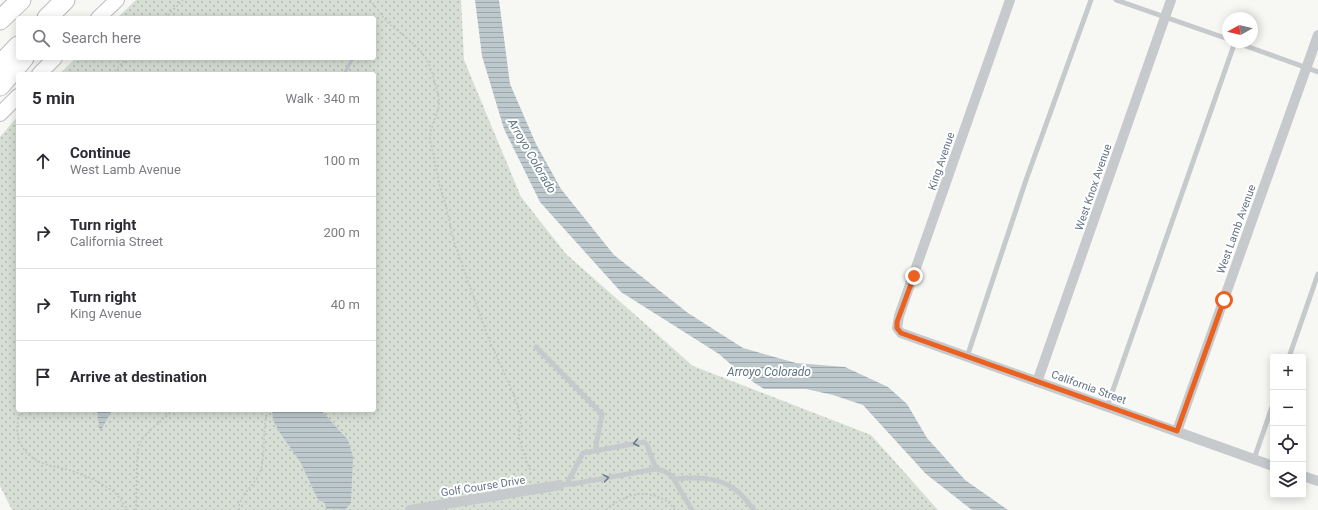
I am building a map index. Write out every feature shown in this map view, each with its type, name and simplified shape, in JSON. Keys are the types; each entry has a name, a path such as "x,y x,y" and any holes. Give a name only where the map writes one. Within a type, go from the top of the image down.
{"highway":[{"path":"0,12 18,0"},
{"path":"0,20 21,0"},
{"path":"49,16 65,0"},
{"path":"60,16 74,0"},
{"path":"0,64 16,48"},
{"path":"0,86 22,60"}],"main road":[{"path":"100,16 117,0"},
{"path":"41,72 53,60"},
{"path":"0,114 16,98"}],"street":[{"name":"King Avenue","path":"899,330 897,328 899,316 1010,0"},
{"name":"West Knox Avenue","path":"1037,382 1171,0"},
{"name":"West Lamb Avenue","path":"1177,431 1318,35"},
{"name":"California Street","path":"899,330 901,333 967,357 1270,465"},
{"path":"1306,477 1318,482"},
{"name":"Golf Course Drive","path":"410,510 564,485"}],"lane":[{"path":"967,357 1026,180 1091,0"},
{"path":"1116,0 1166,16 1222,37"},
{"path":"1107,406 1233,48"},
{"path":"1252,48 1318,72"},
{"path":"1290,354 1318,274"},
{"path":"536,347 602,414 595,451"},
{"path":"1254,459 1270,413"},
{"path":"564,485 583,453 644,442 647,445 656,469"},
{"path":"564,485 656,469 664,471 672,476 692,510"},
{"path":"674,479 692,477 718,480 738,491 754,510"}],"path":[{"path":"167,16 183,0"},
{"path":"370,0 388,23 419,49 426,58 432,72 438,94 439,106 431,130 430,138 440,187 454,242 488,337 514,396 521,417 519,436 520,442 531,473"},
{"path":"114,72 125,60"},
{"path":"20,412 16,430 20,441 27,452 42,462 76,472 105,486 117,495 128,510"},
{"path":"136,510 136,480 140,443 149,432 171,412"},
{"path":"239,510 240,502 260,472 263,459 268,412"},
{"path":"606,510 631,495 640,494 658,497 668,503 675,510"}],"shaded area":[{"path":"136,0 461,0 464,60 521,197 566,254 693,366 871,435 938,510 12,510 0,486 0,137 16,118 16,412 376,412 376,72 61,72 74,60 376,60 376,16 119,16"}],"water":[{"name":"Arroyo Colorado","path":"475,0 499,0 510,84 536,144 561,189 614,255 688,313 743,348 796,363 845,367 888,387 907,404 927,438 965,480 1008,510 972,510 926,474 863,405 833,395 806,389 764,389 744,376 719,354 621,292 540,202 504,129 482,56"},
{"path":"97,412 111,412 100,432"},
{"path":"272,412 323,412 348,440 353,457 351,503 345,510 326,509 325,503 318,500 301,463 280,433 273,420"}],"waterway":[{"path":"345,72 352,60"}],"route":[{"path":"914,276 897,322 897,328 901,333 1177,431 1224,300"}]}
